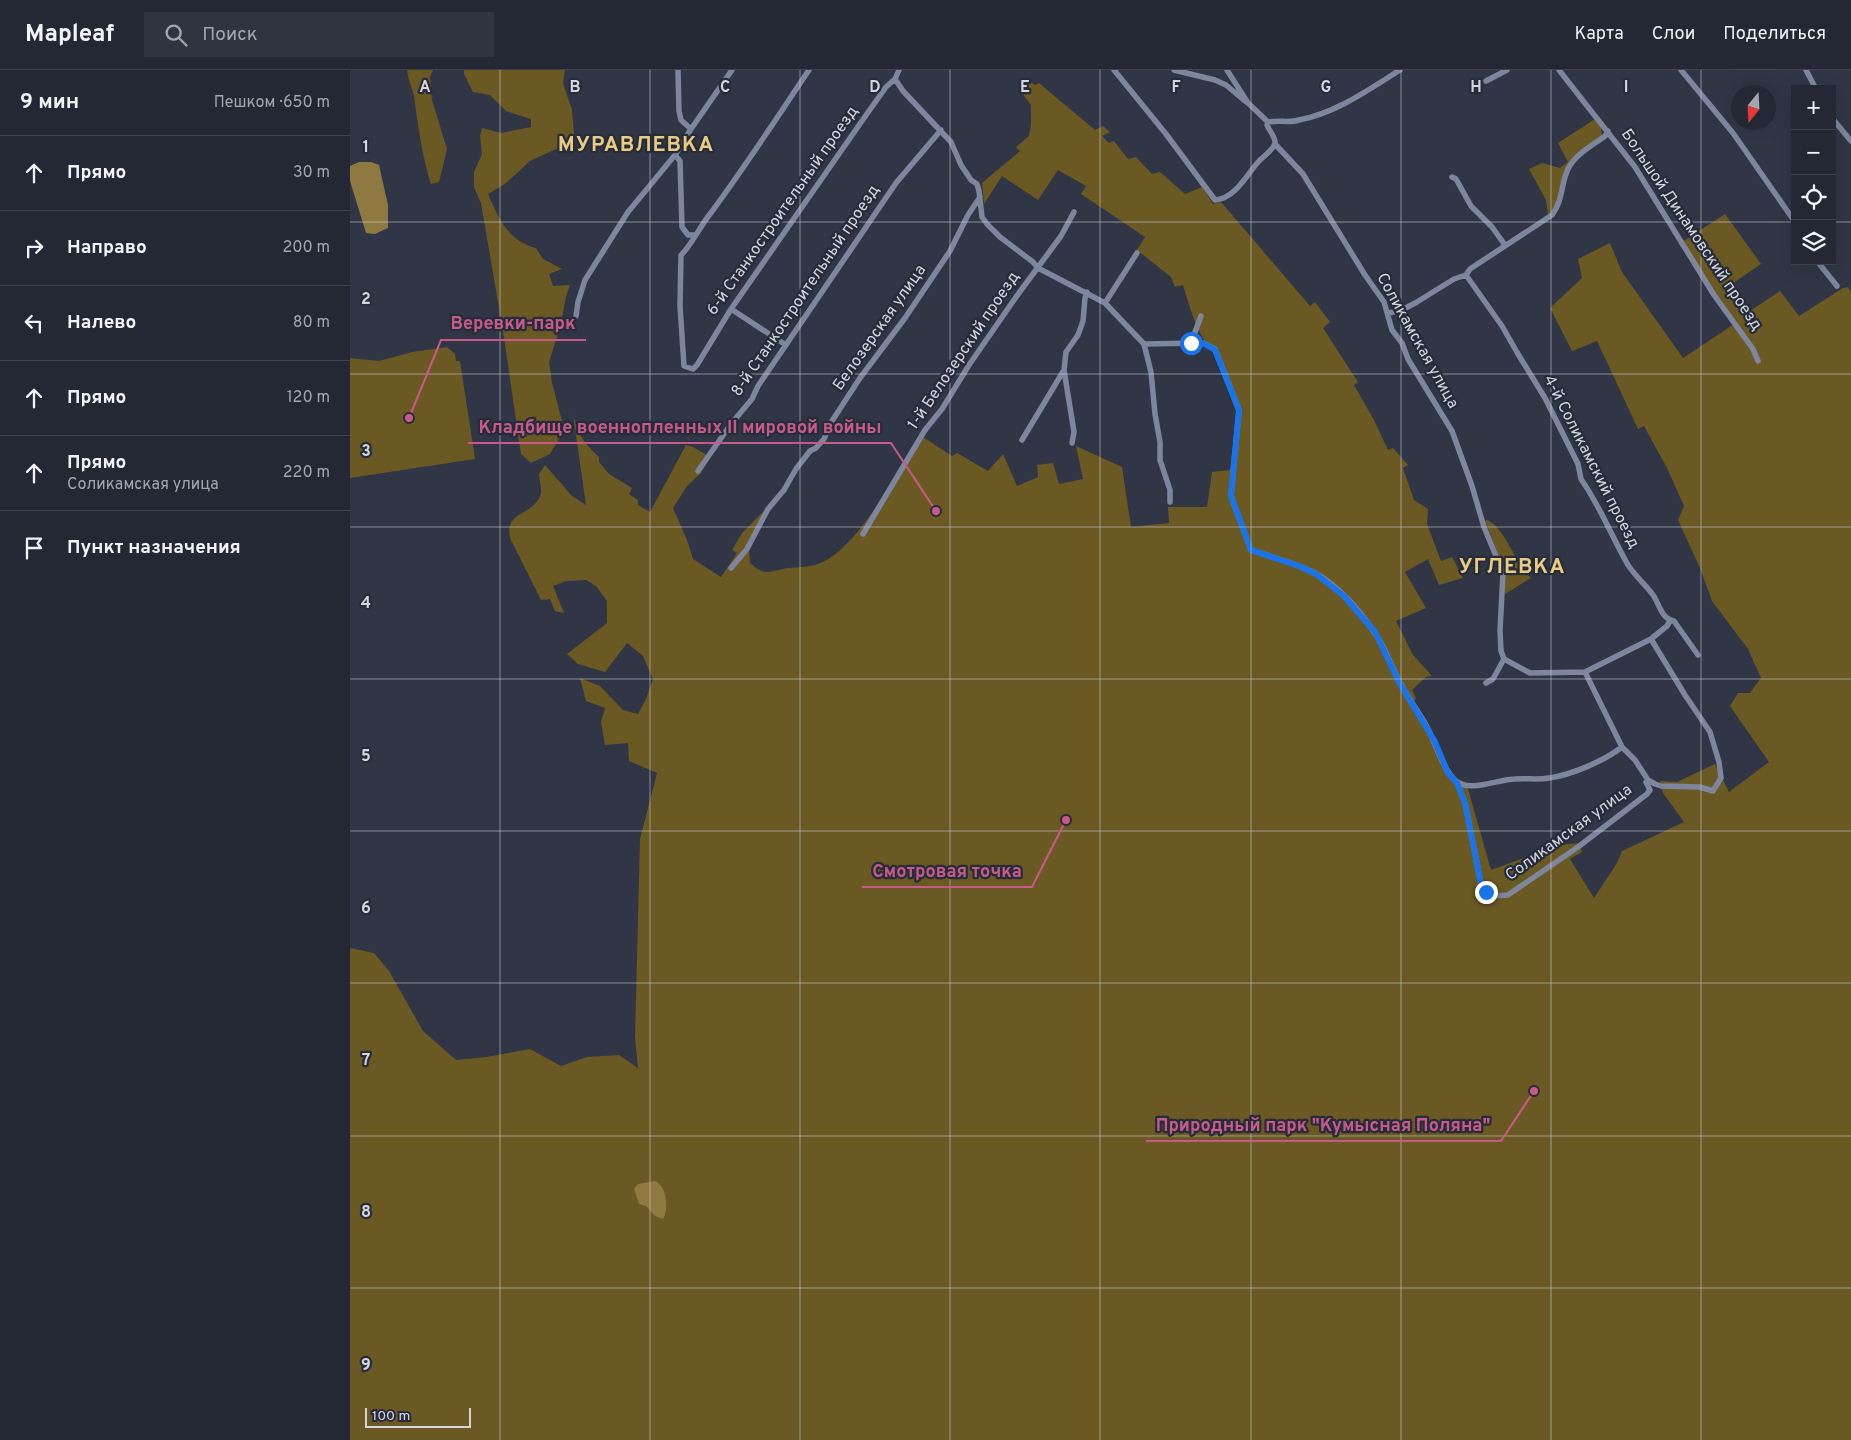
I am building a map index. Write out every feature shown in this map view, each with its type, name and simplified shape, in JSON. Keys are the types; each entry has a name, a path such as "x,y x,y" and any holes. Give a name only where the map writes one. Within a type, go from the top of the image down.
{"street":[{"path":"678,70 679,111 681,120 691,129"},
{"path":"576,316 585,280 628,212 675,155 732,70"},
{"path":"675,155 680,161 682,227 688,235 694,235 720,201 809,70"},
{"name":"6-й Станкостроительный проезд","path":"694,235 686,251 681,255 680,306 684,366 693,369 731,309 886,87 895,79 899,70"},
{"path":"1114,70 1166,134 1215,200 1230,193 1247,177 1256,164 1275,144 1267,125 1268,122"},
{"path":"1174,70 1215,80 1226,85 1248,103"},
{"path":"1227,70 1248,103 1268,122 1301,120 1346,104 1400,70"},
{"path":"1486,82 1507,70"},
{"name":"Большой Динамовский проезд","path":"1559,70 1635,167 1714,295 1753,349 1758,361"},
{"path":"1681,70 1732,133 1794,220"},
{"path":"1806,70 1814,85"},
{"path":"895,79 911,100 951,142 961,165 971,180 977,184 982,217 1000,238 1034,262 1038,268 1105,303 1144,344 1152,372 1155,414 1160,442 1160,460 1170,490 1170,502"},
{"path":"1836,123 1851,141"},
{"name":"8-й Станкостроительный проезд","path":"698,471 730,424 752,400 758,386 896,183 941,130"},
{"path":"1388,313 1400,311 1454,279 1466,275 1470,269 1552,215 1560,200 1566,172 1570,164 1608,132"},
{"name":"Соликамская улица","path":"1275,144 1303,174 1365,275 1384,302 1392,330 1402,343 1408,358 1452,431 1472,486 1484,527 1504,573 1500,631 1501,651 1504,659"},
{"path":"1452,177 1456,179 1471,206 1492,227 1505,245"},
{"name":"Белозерская улица","path":"730,568 747,549 768,509 784,490 796,469 810,451 816,448 824,439 832,421 860,378 905,318 950,251 968,216 980,198"},
{"name":"1-й Белозерский проезд","path":"864,534 925,430 942,409 969,365 1061,236 1074,212"},
{"path":"1105,303 1137,253"},
{"path":"1821,265 1837,286"},
{"name":"4-й Соликамский проезд","path":"1466,275 1502,326 1545,398 1578,464 1581,479 1628,565 1653,595 1662,613 1670,621 1674,621 1698,655"},
{"path":"1072,443 1074,432 1064,370 1066,352 1078,335 1083,321 1087,292"},
{"path":"731,309 786,345"},
{"path":"1144,344 1175,345 1191,343 1201,316"},
{"name":"Соликамская улица","path":"1191,343 1203,343 1215,350 1239,410 1231,496 1251,550 1299,566 1316,574 1344,596 1375,632 1400,684 1434,740 1448,773 1457,783 1465,803 1481,884 1486,892 1500,897 1518,889 1646,794 1650,790 1646,782 1648,780"},
{"path":"1022,440 1064,370"},
{"path":"1486,683 1493,679 1504,659 1523,671 1530,673 1585,672 1651,639 1667,626 1670,621"},
{"name":"Соликамская улица","path":"1585,672 1622,747 1635,760 1648,780 1661,786 1700,787 1713,791 1721,778 1719,762 1710,732 1651,639"},
{"path":"1457,783 1469,786 1516,778 1522,780 1563,775 1606,758 1622,747"}],"shaded area":[{"path":"407,70 433,70 430,77 432,100 447,149 439,182 431,184 423,152 414,96"},
{"path":"464,70 565,70 563,83 572,110 574,134 558,148 530,161 505,184 488,194 496,212 511,234 526,245 536,248 543,259 562,269 549,274 553,286 570,285 561,324 549,362 552,383 563,425 559,439 550,454 531,463 521,454 503,331 481,203 474,187 474,172 482,154 480,136 482,128 501,133 531,127 531,119 506,111 490,95 473,92 464,74"},
{"path":"1028,81 1035,85 1039,83 1095,130 1103,126 1110,132 1102,136 1109,143 1114,141 1128,159 1136,157 1152,174 1160,172 1185,194 1202,187 1213,204 1221,202 1310,306 1315,302 1330,322 1323,328 1358,382 1354,385 1388,450 1393,448 1408,465 1403,468 1414,500 1428,509 1427,524 1441,561 1452,557 1463,578 1439,585 1428,559 1405,572 1426,608 1396,621 1413,655 1432,676 1426,677 1412,690 1416,698 1413,703 1436,739 1451,772 1456,778 1469,784 1468,789 1491,870 1559,845 1579,843 1582,852 1570,859 1594,898 1617,863 1622,851 1684,822 1663,793 1660,781 1677,782 1715,764 1729,792 1769,762 1730,706 1738,693 1750,693 1761,678 1748,649 1712,601 1700,568 1678,520 1684,506 1667,468 1644,426 1638,429 1597,341 1572,351 1550,308 1582,278 1578,259 1610,243 1622,272 1683,358 1734,324 1679,244 1725,214 1761,264 1732,284 1750,311 1780,291 1799,316 1843,288 1848,287 1851,292 1851,1440 350,1440 350,948 374,953 389,971 423,1031 456,1060 530,1049 561,1066 587,1057 619,1055 638,1068 635,1037 640,839 657,773 629,761 628,743 605,745 601,722 605,708 586,701 580,678 600,686 623,710 638,714 653,679 643,656 627,643 605,672 578,664 567,654 607,623 607,601 596,586 586,580 566,581 553,586 564,613 555,611 550,599 541,600 510,538 509,529 511,522 516,517 538,501 541,493 539,474 545,465 572,496 586,505 573,414 579,433 599,457 599,462 609,474 632,488 629,494 638,500 638,505 650,512 686,445 710,457 701,473 687,486 673,508 693,559 721,577 737,553 732,550 742,533 763,512 767,515 749,549 750,563 755,567 768,572 815,565 830,558 846,545 875,509 920,435 952,456 957,453 988,471 1003,454 1017,486 1038,477 1037,465 1053,463 1059,484 1083,479 1076,446 1122,467 1131,527 1169,523 1168,507 1207,507 1212,472 1230,470 1237,414 1214,350 1199,331 1183,285 1175,287 1171,277 1137,250 1145,237 1081,194 1086,186 1058,170 1038,200 1002,176 984,204 982,183 1020,151 1016,147 1029,136 1031,105 1019,89"},
{"path":"1595,119 1601,128 1602,135 1576,156 1556,207 1548,215 1546,200 1529,169 1542,163 1560,168 1568,162 1558,143"},
{"path":"359,162 371,162 379,165 388,205 388,228 375,234 366,233 350,181 350,166"},
{"path":"447,347 455,354 456,361 460,361 475,459 350,478 350,358 379,361 412,352"},
{"path":"1487,520 1499,530 1525,572 1531,578 1505,594 1505,572 1485,521"},
{"path":"655,1181 662,1188 666,1198 666,1210 663,1219 655,1216 646,1206 639,1204 634,1189 638,1184"}],"place":[{"name":"Веревки-парк","path":"409,418"},
{"name":"Кладбище военнопленных II мировой войны","path":"936,511"},
{"name":"Смотровая точка","path":"1066,820"},
{"name":"Природный парк \"Кумысная Поляна\"","path":"1534,1091"}],"district":[{"name":"МУРАВЛЕВКА","path":"636,145"},
{"name":"УГЛЕВКА","path":"1512,567"}],"route":[{"path":"1191,343 1203,343 1215,350 1239,410 1231,496 1251,550 1299,566 1316,574 1344,596 1375,632 1400,684 1434,740 1448,773 1457,783 1465,803 1481,884 1486,892"}]}
